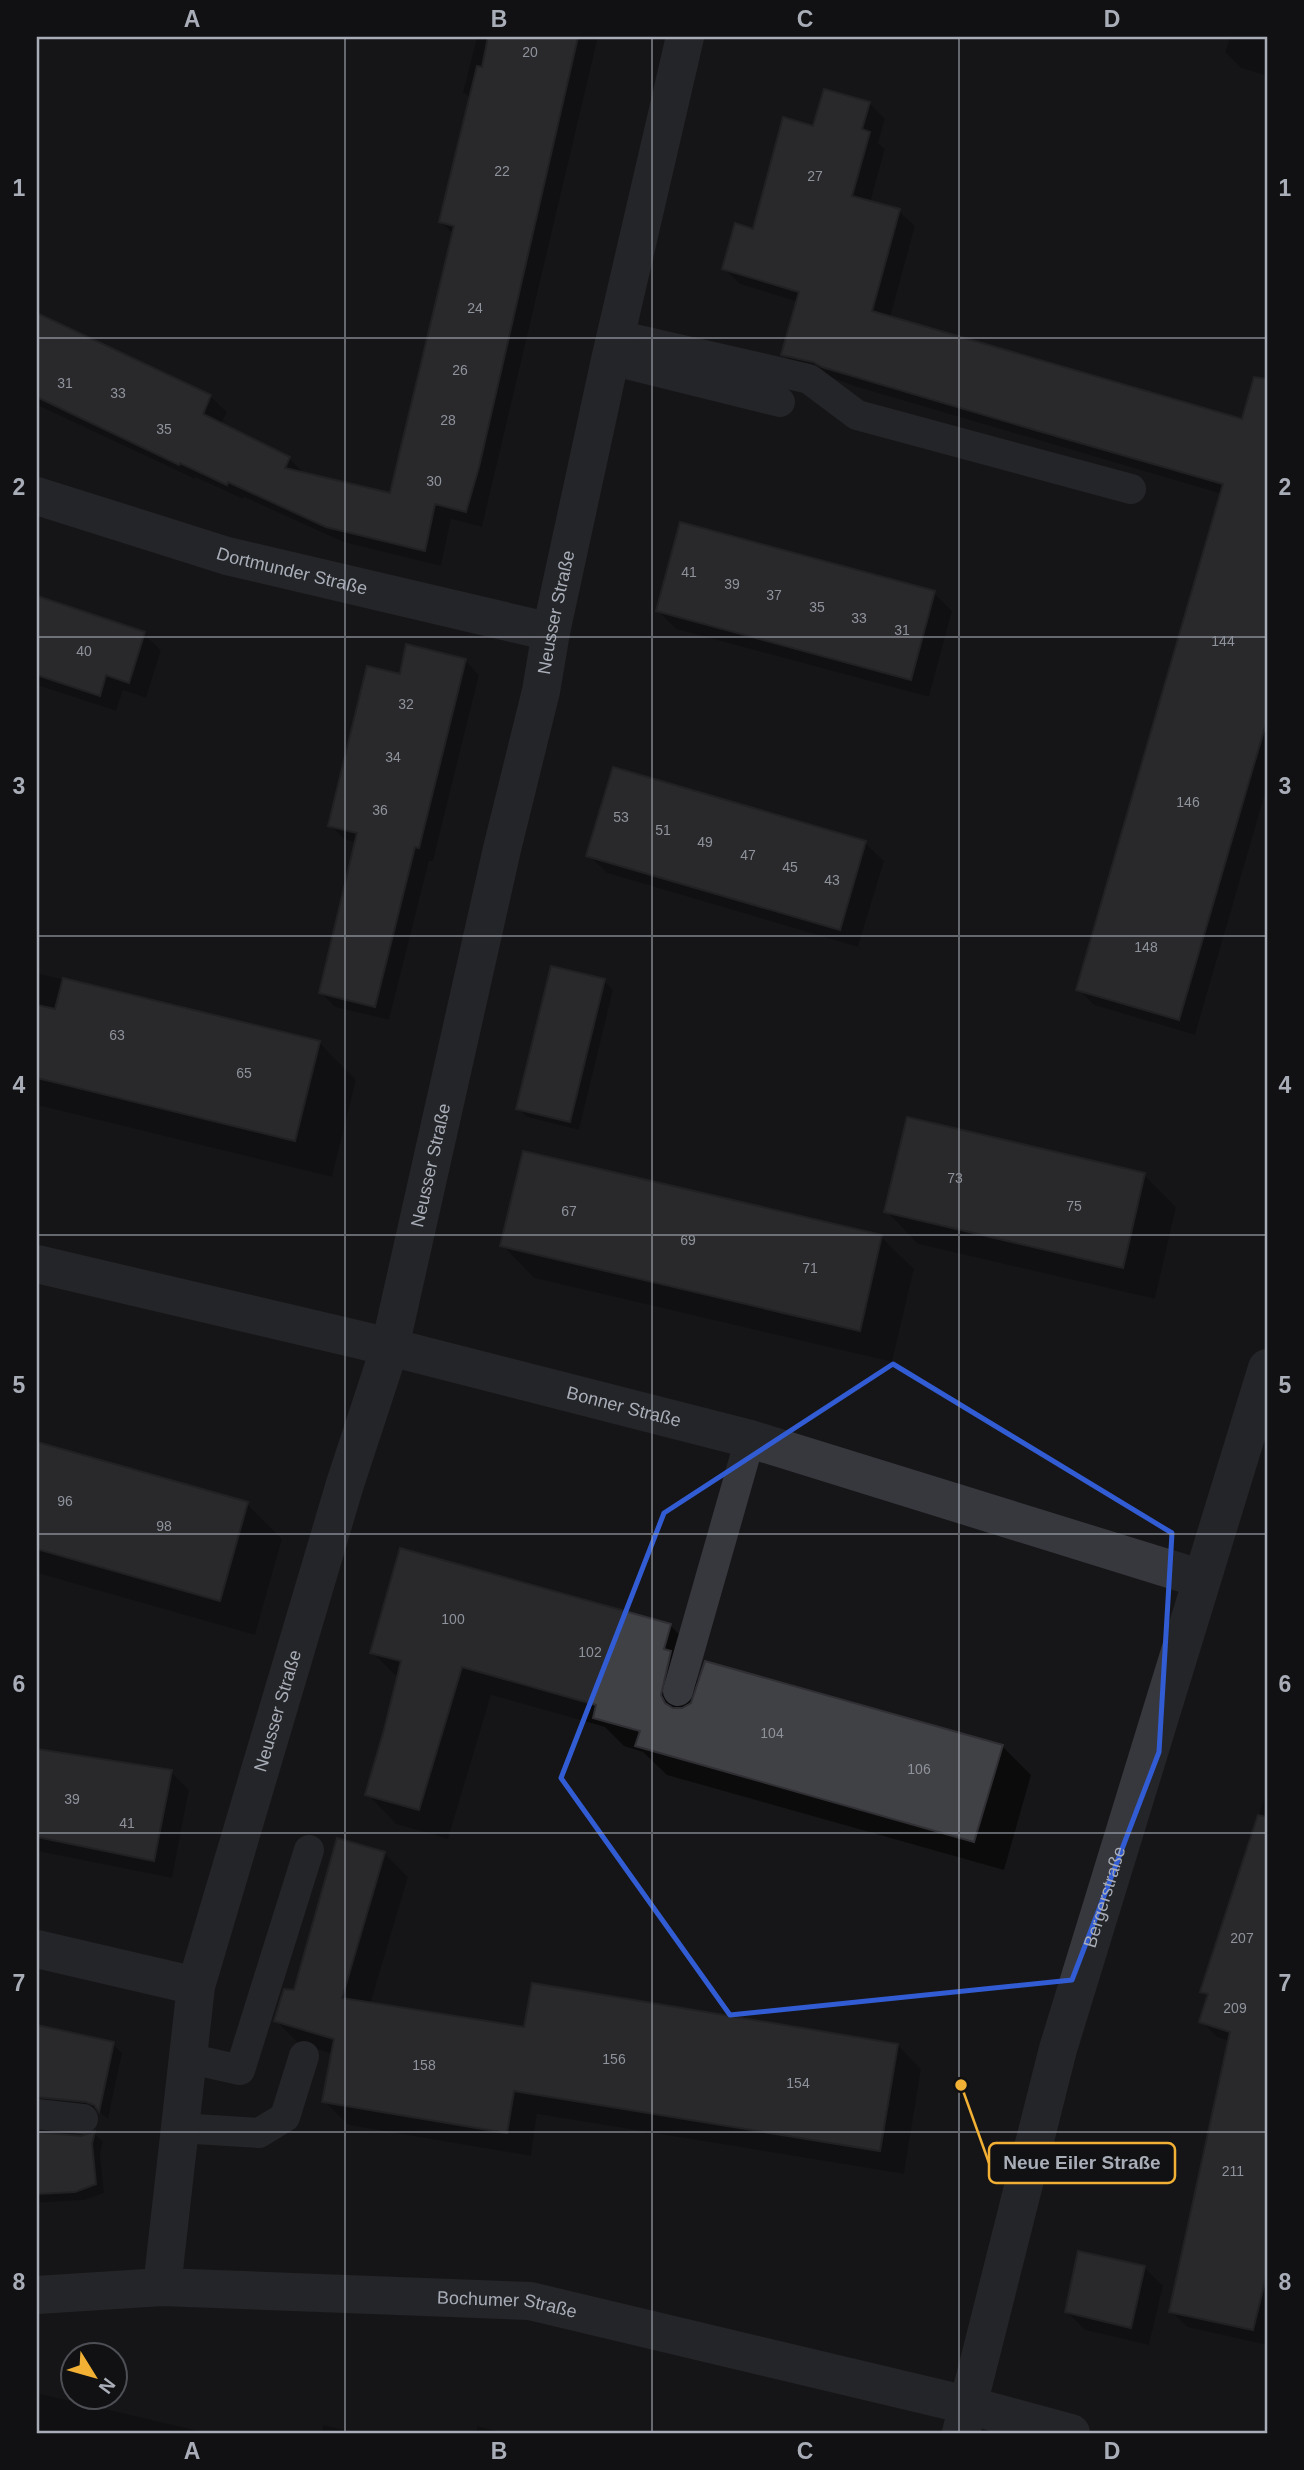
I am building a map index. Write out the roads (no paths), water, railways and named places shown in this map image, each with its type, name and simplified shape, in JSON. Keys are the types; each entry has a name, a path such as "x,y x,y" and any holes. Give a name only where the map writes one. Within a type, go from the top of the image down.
{"street":[{"name":"Neusser Straße","path":"162,2287 196,1986 345,1484 390,1348 492,890 541,691 551,632 613,347 685,37"},
{"name":"Dortmunder Straße","path":"37,496 227,556 551,632"},
{"name":"Bonner Straße","path":"37,1264 390,1348 750,1439 1202,1578"},
{"name":"Bergerstraße","path":"964,2419 1059,2049 1267,1368"},
{"path":"37,1949 196,1986"},
{"name":"Bochumer Straße","path":"37,2295 162,2287 530,2301 964,2419 1071,2433"}],"lane":[{"path":"613,347 780,402"},
{"path":"613,347 809,379 857,415 1131,489"},
{"path":"678,1691 750,1439"},
{"path":"187,2058 240,2070 309,1850"},
{"path":"180,2128 259,2133 285,2117 304,2056"},
{"path":"37,2114 83,2119"}],"place":[{"name":"Neue Eiler Straße","path":"961,2085"}]}
